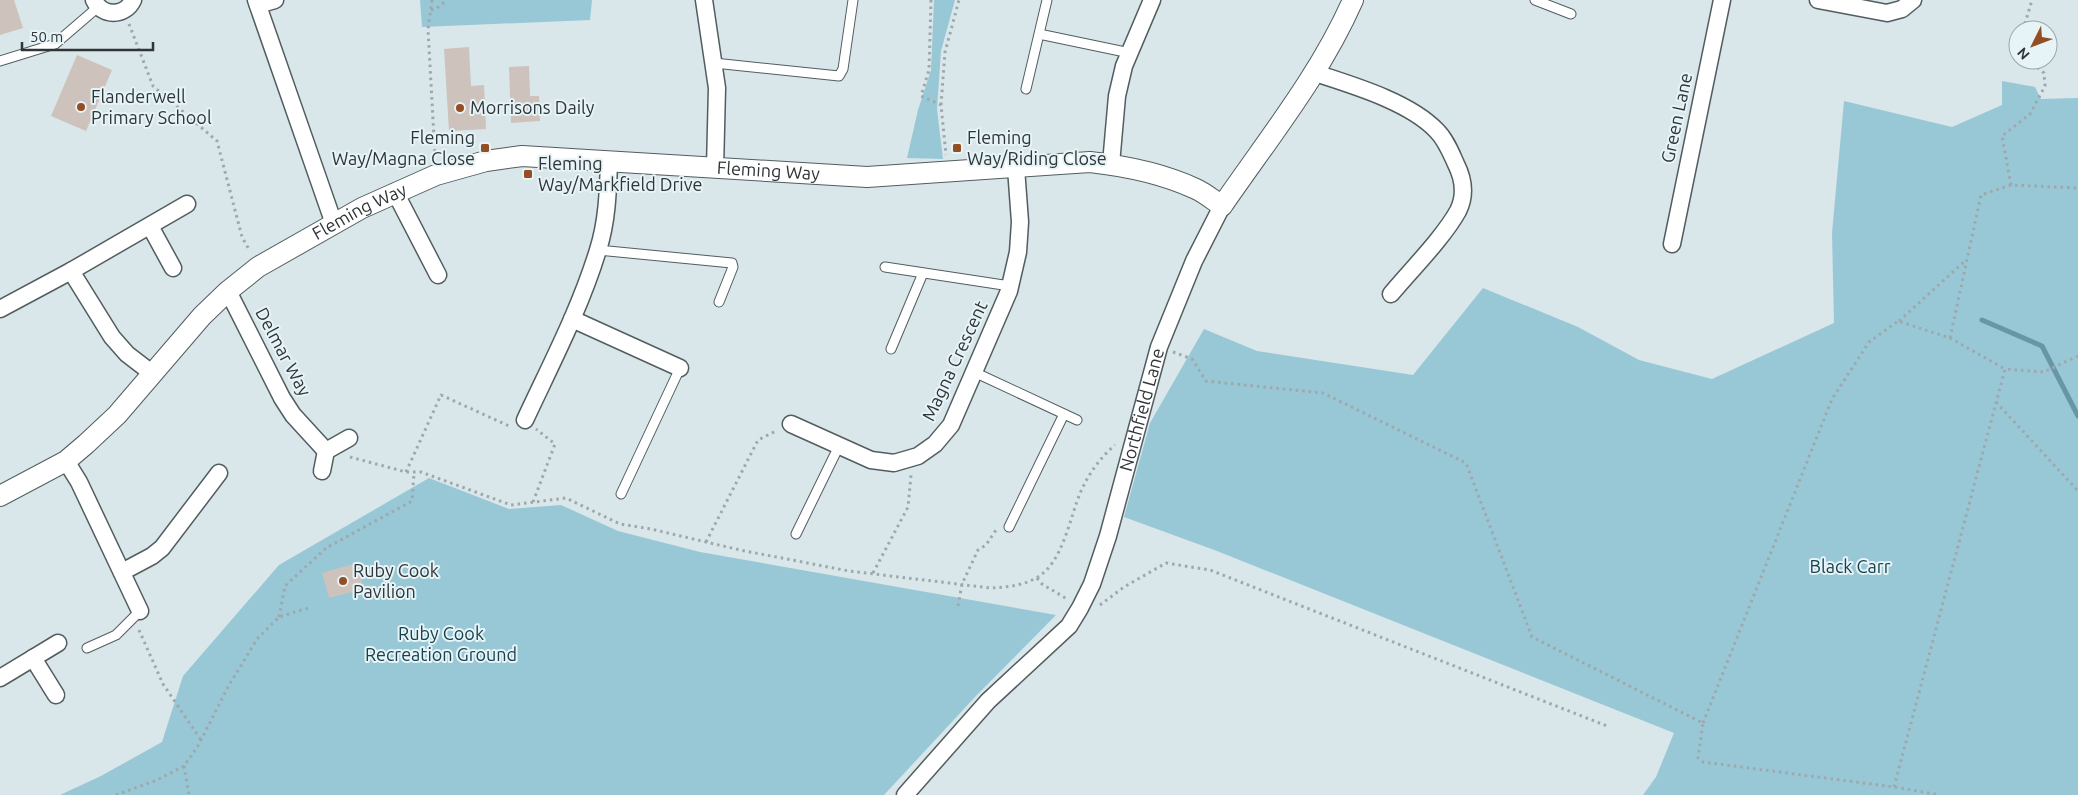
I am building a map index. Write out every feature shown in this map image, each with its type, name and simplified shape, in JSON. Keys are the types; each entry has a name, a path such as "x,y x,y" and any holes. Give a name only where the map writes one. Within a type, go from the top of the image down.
{"street":[{"path":"275,0 257,2 334,224"},
{"path":"704,0 714,63 718,104 715,168"},
{"path":"1111,164 1116,96 1124,66 1152,0"},
{"name":"Northfield Lane","path":"905,795 988,701 1069,626 1080,608 1092,584 1108,536 1159,347 1194,261 1222,206 1315,73 1342,26 1353,0"},
{"name":"Green Lane","path":"1672,244 1722,0"},
{"path":"1818,0 1887,13 1902,9 1913,0"},
{"path":"96,4 111,13 129,5"},
{"path":"1315,73 1366,90 1424,120 1438,132 1450,150 1462,176 1464,194 1458,210 1447,227 1390,294"},
{"name":"Fleming Way","path":"0,496 66,461 117,415 202,316 228,291 258,267 395,192 436,175 486,161 522,156 839,177 867,177 1090,162 1111,164 1170,179 1197,190 1222,206"},
{"path":"525,420 572,319 598,250 607,197 609,162"},
{"name":"Magna Crescent","path":"791,424 871,460 894,463 918,456 935,444 950,425 999,317 1010,286 1018,252 1020,222 1016,168"},
{"path":"395,192 438,275"},
{"path":"0,309 71,271 187,204"},
{"path":"150,226 173,268"},
{"path":"71,271 112,337 127,354 153,374"},
{"name":"Delmar Way","path":"228,291 286,404 293,415 326,451"},
{"path":"572,319 680,368"},
{"path":"322,472 326,451 349,438"},
{"path":"66,461 79,482 122,572 137,614"},
{"path":"122,572 152,556 162,548 219,473"},
{"path":"0,678 58,643"},
{"path":"33,658 56,695"}],"lane":[{"path":"714,63 839,76 843,69 853,0"},
{"path":"1026,89 1047,0"},
{"path":"1535,0 1571,14"},
{"path":"0,61 55,44 96,4"},
{"path":"1039,34 1130,53"},
{"path":"598,250 732,264 734,267 719,302"},
{"path":"885,267 1010,286"},
{"path":"891,349 923,273"},
{"path":"622,494 680,368"},
{"path":"974,372 1077,420"},
{"path":"1009,526 1064,414"},
{"path":"796,534 839,446"},
{"path":"87,648 116,635 137,614"}],"path":[{"path":"432,0 428,29 436,175"},
{"path":"431,10 436,9 447,0"},
{"path":"931,0 929,70 920,96 941,105"},
{"path":"948,172 941,105 946,52 959,0"},
{"path":"2026,20 2032,0"},
{"path":"129,5 153,86 217,141 242,236 258,267"},
{"path":"2012,185 2002,136 2030,114 2046,86 2044,73 2041,70"},
{"path":"1950,338 1980,195 2012,185 2078,188"},
{"path":"1940,795 1894,787 1703,762 1698,758 1703,723 1832,399 1869,342 1898,321 1967,260"},
{"path":"1898,321 1950,338 2005,369 2044,372 2078,356"},
{"path":"1159,347 1192,359 1206,380 1324,394 1466,463 1532,637 1703,723"},
{"path":"1894,787 2005,369"},
{"path":"406,472 441,395 510,426 525,420 555,444 533,502"},
{"path":"1996,402 2078,491"},
{"path":"706,542 758,440 791,424"},
{"path":"326,451 406,472 421,472 511,505 566,498 620,524 849,571 991,588 1010,587 1037,578 1052,564 1067,534 1081,490 1103,455 1137,426"},
{"path":"873,574 908,507 912,458"},
{"path":"279,617 285,586 326,548 412,501 414,473"},
{"path":"958,606 962,584 978,550 986,545 995,530 1009,526"},
{"path":"1037,578 1042,584 1089,612 1124,587 1166,563 1210,570 1607,726"},
{"path":"116,795 157,780 184,766 202,740 228,687 248,652 258,639 279,617 308,608"},
{"path":"137,614 163,684 202,740"},
{"path":"184,766 189,795"}],"green space":[{"path":"420,0 592,0 590,20 422,27"},
{"path":"934,0 955,0 941,51 937,109 943,159 907,158 918,110 931,70"},
{"name":"Black Carr","path":"2002,81 2035,87 2041,99 2078,98 2078,795 1643,795 1656,777 1674,733 1217,551 1124,517 1150,423 1204,329 1257,351 1413,375 1483,288 1578,327 1639,360 1712,379 1834,323 1832,233 1844,101 1952,127 2002,105"},
{"name":"Ruby Cook Recreation Ground","path":"429,478 509,509 561,505 618,531 700,552 1056,615 975,697 884,795 60,795 101,776 162,742 183,676 279,565"}],"building":[{"path":"0,0 14,0 23,28 0,35"},
{"name":"Morrisons Daily","path":"469,47 471,86 484,85 486,129 449,131 444,49"},
{"path":"77,55 112,70 86,131 51,116"},
{"path":"529,66 530,96 539,96 540,121 511,123 509,67"},
{"name":"Ruby Cook Pavilion","path":"357,563 364,589 329,598 322,573"}],"waterway":[{"path":"1982,320 2042,346 2078,416"}],"place":[{"name":"Flanderwell Primary School","path":"81,107"},
{"name":"Morrisons Daily","path":"460,108"},
{"name":"Fleming Way/Magna Close","path":"485,148"},
{"name":"Fleming Way/Riding Close","path":"957,148"},
{"name":"Fleming Way/Markfield Drive","path":"528,174"},
{"name":"Ruby Cook Pavilion","path":"343,581"}]}
